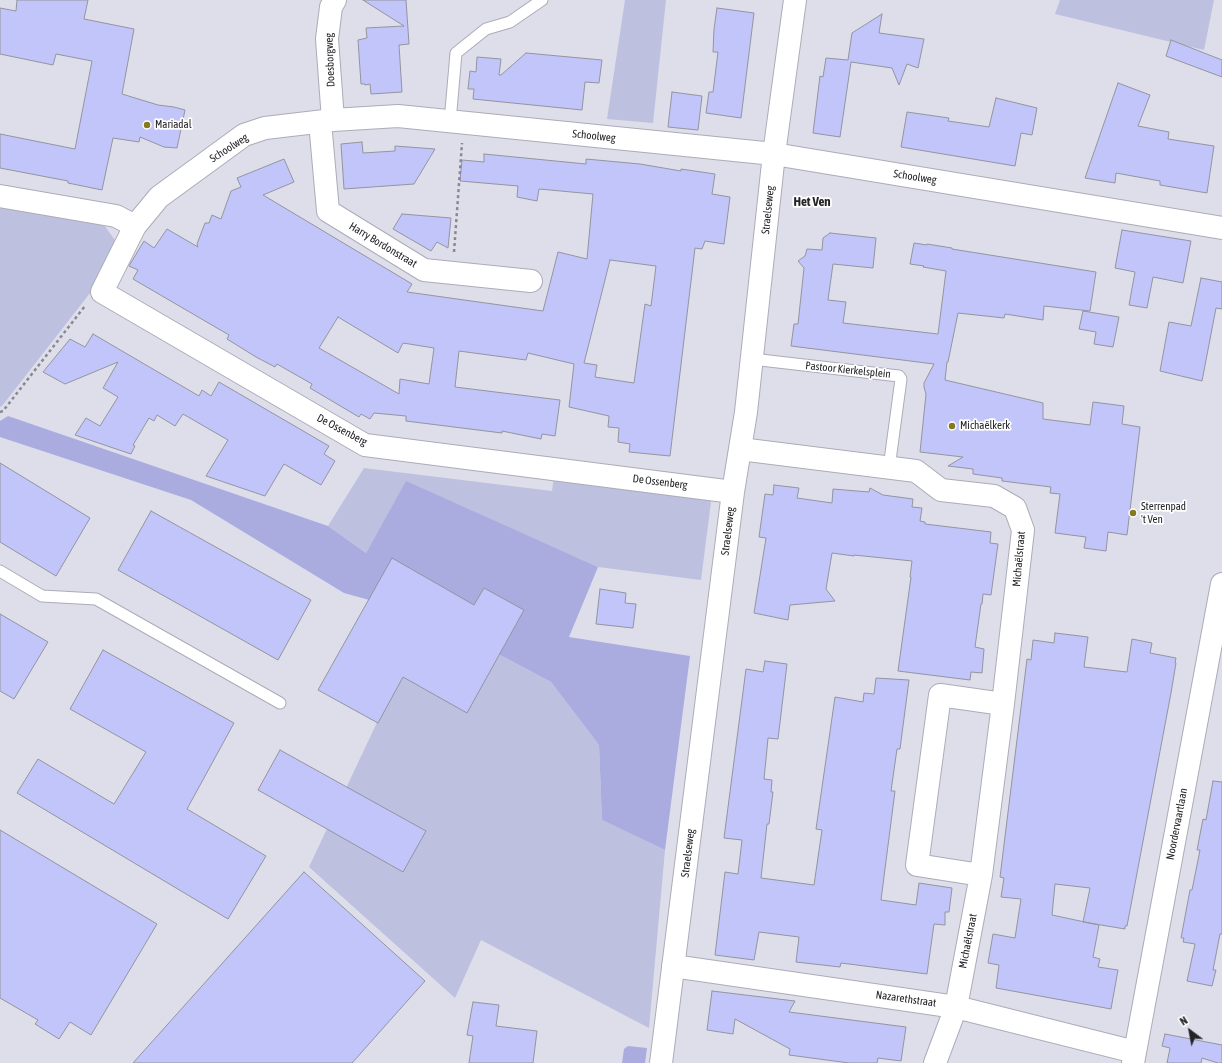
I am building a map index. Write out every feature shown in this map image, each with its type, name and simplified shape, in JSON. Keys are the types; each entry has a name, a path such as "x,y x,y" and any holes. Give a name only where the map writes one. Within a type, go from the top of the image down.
{"street":[{"name":"Doesborgweg","path":"326,121 327,39 331,7 335,0"},
{"name":"Straelseweg","path":"661,1063 733,492 746,412 774,154 795,0"},
{"name":"Schoolweg","path":"135,226 159,196 244,135 265,128 326,121 398,116 774,154 1222,228"},
{"name":"Harry Bordonstraat","path":"326,121 328,211 424,270 531,281"},
{"path":"0,196 116,216 135,226 102,292"},
{"name":"De Ossenberg","path":"102,292 365,445 733,492"},
{"name":"Michaëlstraat","path":"740,449 916,471 941,490 994,496 1015,508 1023,530 981,875 956,1006 935,1063"},
{"name":"Noordervaartlaan","path":"1134,1058 1222,584"},
{"path":"981,875 917,865 940,695 1003,704"},
{"name":"Nazarethstraat","path":"673,966 956,1006 1134,1058"}],"lane":[{"path":"457,122 456,53 486,29 510,22 542,0"},
{"name":"Pastoor Kierkelsplein","path":"752,359 899,376 900,379 889,468"},
{"path":"0,571 42,596 96,599 280,703"}],"path":[{"path":"453,273 457,122"},
{"path":"0,412 3,411 85,305 102,292"}],"shaded area":[{"path":"625,0 666,0 653,123 607,119"},
{"path":"1060,0 1214,0 1204,50 1055,14"},
{"path":"0,203 102,222 117,243 101,279 0,407"},
{"path":"8,416 328,526 366,553 406,481 598,567 569,637 690,656 665,850 602,820 599,745 551,682 427,616 344,593 191,500 0,437 0,421"},
{"path":"364,468 552,491 554,476 705,495 711,502 701,580 598,567 406,482 366,553 328,526"},
{"path":"427,616 551,682 599,745 602,820 665,850 649,1028 481,940 455,998 309,867"},
{"path":"628,1046 647,1048 645,1063 622,1063 624,1049"}],"building":[{"path":"17,0 88,0 84,19 134,29 122,94 158,105 185,110 177,148 164,147 140,137 139,142 113,138 102,190 68,183 68,181 0,168 0,134 75,149 92,61 56,54 53,65 0,54 0,8 16,11"},
{"path":"363,0 406,0 409,44 399,45 402,92 371,94 370,84 361,84 358,40 367,38 366,28 404,26"},
{"path":"717,8 754,13 741,118 706,113 709,92 713,92 718,52 713,52"},
{"path":"882,14 879,33 924,39 918,68 907,64 899,85 892,68 851,62 840,137 813,133 820,76 823,77 826,58 848,60 852,33"},
{"path":"1171,40 1222,60 1222,77 1166,56"},
{"path":"526,53 602,60 599,83 585,82 582,110 473,99 474,89 468,89 470,71 476,72 477,57 501,59 499,75 501,75"},
{"path":"1118,83 1150,95 1138,126 1169,132 1168,139 1214,146 1207,193 1160,185 1160,181 1116,173 1115,183 1085,178"},
{"path":"672,92 702,96 698,130 668,127"},
{"path":"996,98 1037,108 1032,135 1021,133 1015,166 901,147 907,112 949,118 948,121 989,127"},
{"path":"362,142 363,153 395,151 395,146 435,149 414,184 344,189 341,144"},
{"path":"484,154 586,164 586,159 640,164 681,171 681,169 715,174 712,194 730,197 724,244 705,241 702,249 695,248 670,456 629,452 630,444 618,442 619,428 608,427 609,416 569,407 574,364 528,353 526,360 459,351 455,387 560,400 555,436 542,434 541,439 502,431 502,433 406,421 406,416 374,413 370,419 361,414 359,417 310,388 312,384 277,364 275,367 256,357 227,339 229,335 133,279 138,270 129,266 144,241 154,248 167,229 198,247 197,244 205,223 209,223 212,215 221,219 231,191 241,187 237,178 284,159 294,182 263,195 412,284 407,292 543,311 558,252 587,259 593,194 539,189 537,201 517,197 518,186 460,181 462,160 484,162","holes":["610,260 656,266 651,306 645,304 634,383 595,377 597,365 584,363","338,317 398,353 403,343 434,348 429,384 400,379 399,394 319,348"]},
{"path":"402,214 451,218 448,248 437,242 431,251 393,229"},
{"path":"1122,230 1191,241 1183,283 1153,277 1147,308 1129,305 1135,272 1115,268"},
{"path":"830,233 876,238 873,268 833,264 828,300 846,302 843,323 938,334 946,271 910,264 914,243 1096,272 1090,311 1044,306 1043,320 1005,314 1004,318 958,313 947,362 945,380 1043,403 1043,419 1090,425 1093,402 1124,406 1122,424 1140,427 1127,535 1108,532 1106,551 1084,548 1086,537 1055,533 1060,494 1050,493 1051,487 1002,481 1002,478 973,474 973,469 948,466 963,457 920,452 926,394 924,383 934,364 791,346 794,324 798,324 804,268 798,261 805,256 807,249 822,250 823,238"},
{"path":"1201,278 1222,282 1222,309 1216,308 1202,381 1160,371 1169,322 1191,326"},
{"path":"1083,311 1119,317 1113,347 1094,344 1096,332 1079,329"},
{"path":"93,334 199,396 202,390 211,396 219,382 329,446 324,454 335,461 321,485 284,464 265,496 206,476 228,440 183,414 175,426 157,415 154,421 149,418 133,445 135,446 131,454 75,435 86,418 100,426 118,397 103,388 118,362 65,384 43,372 70,339 85,347"},
{"path":"0,463 90,518 56,576 0,542"},
{"path":"774,485 799,488 797,498 832,503 833,489 869,492 870,488 883,495 913,499 912,507 922,508 920,521 925,522 925,524 991,532 990,543 998,544 991,595 983,594 975,647 984,649 982,673 971,672 970,680 898,671 912,561 832,553 826,589 835,601 790,605 788,620 754,613 766,538 759,537 765,494 773,495"},
{"path":"151,511 311,600 278,660 118,570"},
{"path":"392,558 474,605 484,588 524,610 467,713 403,677 378,723 318,690"},
{"path":"600,589 626,593 625,603 636,604 633,628 596,624"},
{"path":"0,614 48,642 14,699 0,691"},
{"path":"1055,633 1088,637 1084,667 1127,672 1132,639 1152,643 1150,653 1176,658 1171,693 1127,926 1125,926 1125,929 1092,923 1099,925 1093,957 1100,959 1098,967 1118,970 1111,1009 996,988 999,965 988,963 993,934 1015,938 1021,899 1001,897 1004,878 1000,877 1027,659 1031,660 1033,640 1054,643","holes":["1055,884 1090,888 1083,922 1052,915"]},
{"path":"103,650 234,723 187,809 266,856 228,919 17,793 38,759 114,804 146,752 70,709"},
{"path":"765,661 787,664 778,739 768,738 764,779 772,780 771,792 773,792 769,824 767,824 761,878 814,885 822,830 816,829 835,697 863,702 864,693 874,694 876,678 909,680 900,749 897,749 891,791 895,791 881,900 916,905 919,883 952,888 949,912 945,912 945,925 934,924 927,974 841,963 840,967 796,962 799,937 759,932 754,960 715,955 725,872 738,874 742,840 724,838 746,669 763,672"},
{"path":"280,750 426,831 403,872 258,790"},
{"path":"1213,781 1222,782 1222,934 1220,934 1213,970 1216,970 1212,986 1187,981 1195,944 1183,942 1184,938 1181,938 1190,890 1192,890 1200,850 1197,850 1203,819 1206,820"},
{"path":"0,830 157,924 91,1035 70,1022 59,1039 35,1024 38,1020 0,998"},
{"path":"304,872 425,981 352,1063 133,1063"},
{"path":"712,991 795,1001 789,1012 906,1027 901,1061 878,1058 877,1063 849,1063 789,1055 790,1049 735,1019 733,1034 707,1030"},
{"path":"473,1002 499,1005 496,1026 537,1031 533,1063 469,1063 473,1036 467,1035"},
{"path":"1165,1034 1222,1045 1222,1063 1202,1058 1201,1063 1167,1063 1170,1048 1162,1046"}],"place":[{"name":"Mariadal","path":"147,125"},
{"name":"Michaëlkerk","path":"952,426"},
{"name":"Sterrenpad 't Ven","path":"1133,513"}],"district":[{"name":"Het Ven","path":"812,202"}]}
